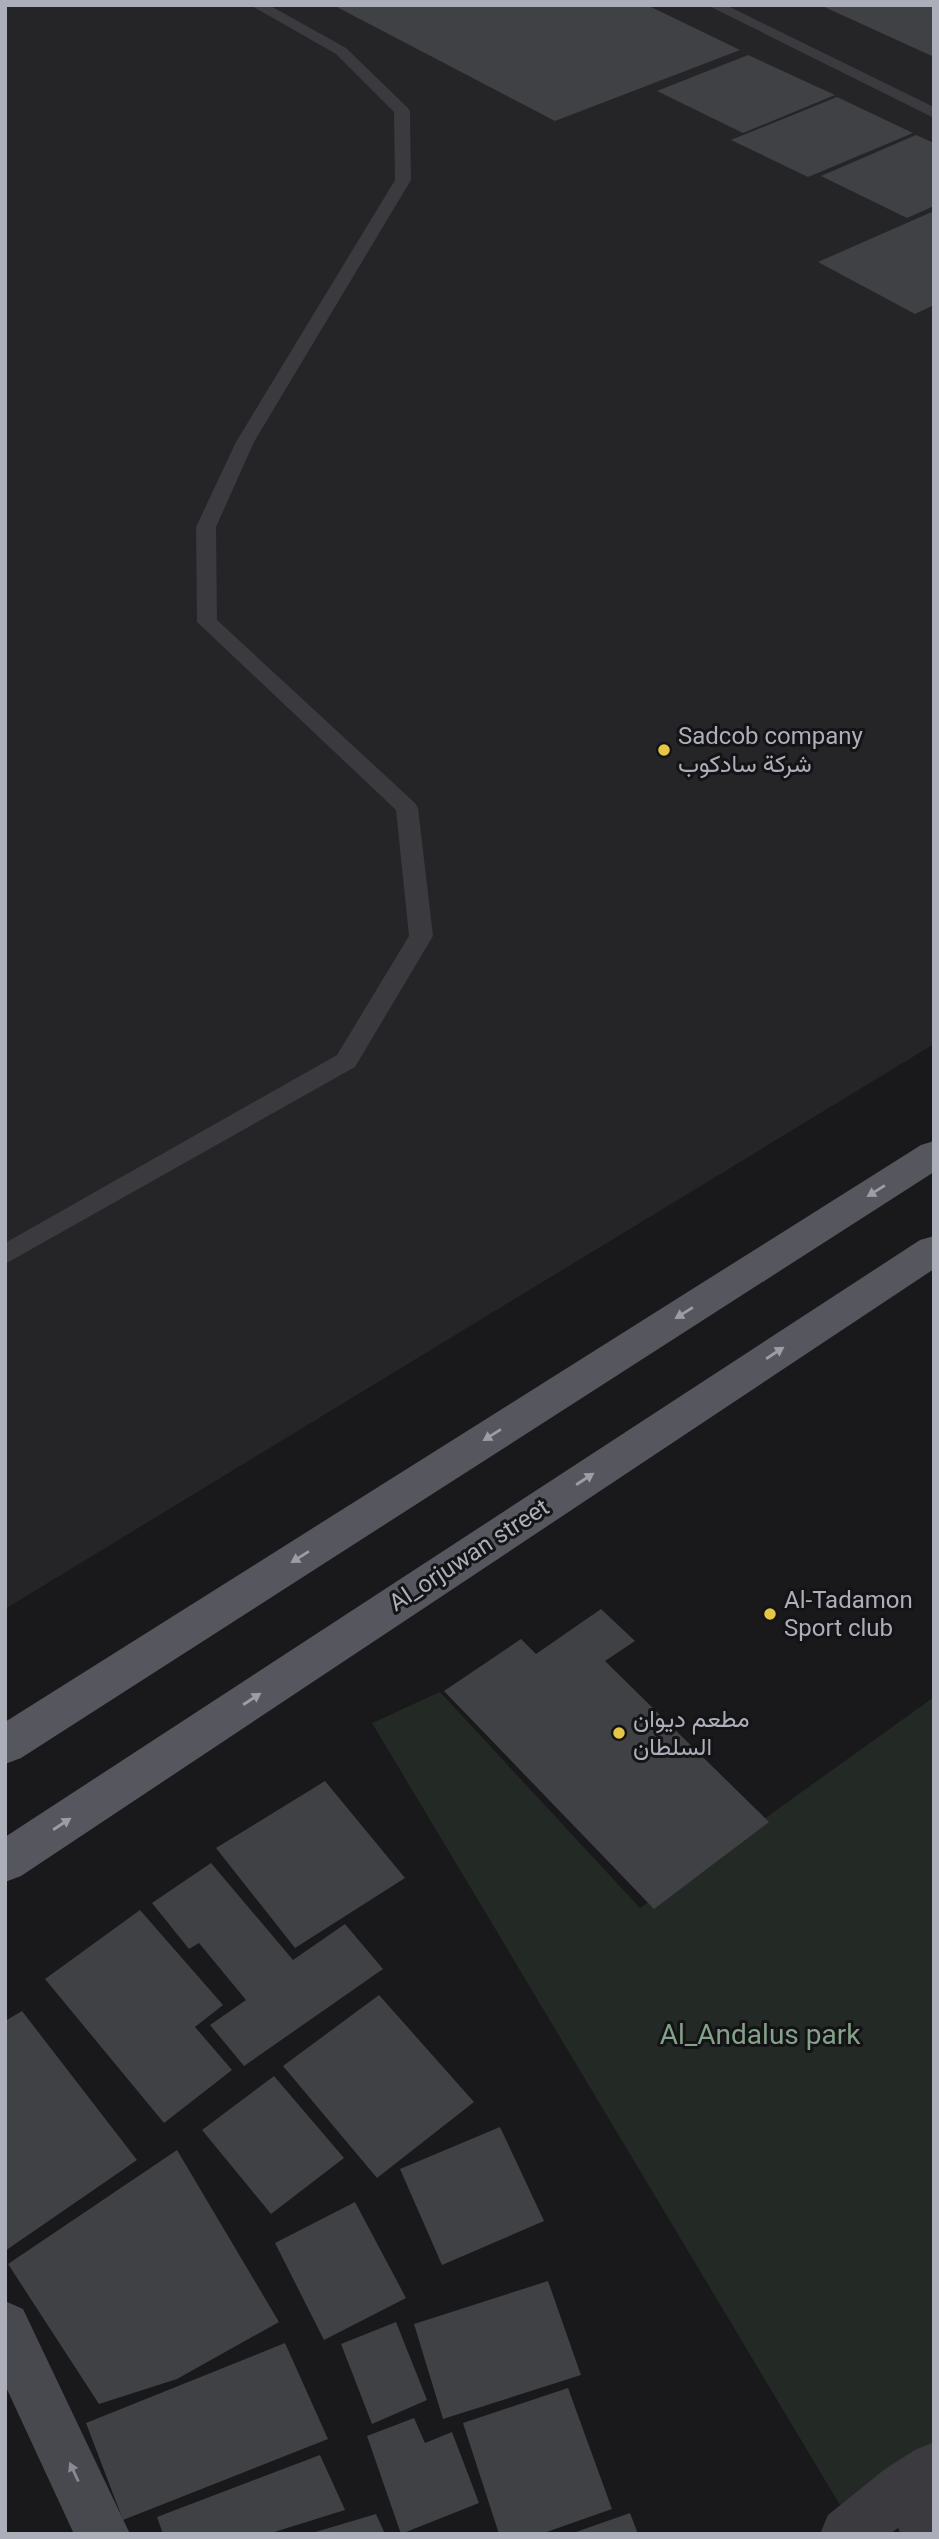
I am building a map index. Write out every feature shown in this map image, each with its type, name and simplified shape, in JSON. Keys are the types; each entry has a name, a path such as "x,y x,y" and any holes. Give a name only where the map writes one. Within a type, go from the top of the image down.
{"main road":[{"path":"5,1745 934,1154"},
{"name":"Al_orjuwan street","path":"5,1861 934,1250"}],"street":[{"path":"5,2327 103,2534"},
{"path":"847,2534 919,2479 933,2534"}],"lane":[{"path":"5,1255 346,1061 421,936 407,808 207,622 206,527 245,442 403,180 402,111 341,51 257,5"},
{"path":"714,5 934,113"}],"shaded area":[{"path":"5,5 934,5 934,1044 5,1609"}],"green space":[{"name":"Al_Andalus park","path":"440,1692 640,1908 934,1697 934,2443 840,2505 372,1723"}],"building":[{"path":"333,5 647,5 740,50 555,121"},
{"path":"820,5 934,5 934,57"},
{"path":"748,55 835,95 743,133 657,91"},
{"path":"837,97 913,133 808,177 731,140"},
{"path":"916,135 934,143 934,206 907,218 821,176"},
{"path":"934,211 934,305 915,314 818,262"},
{"path":"601,1609 635,1641 605,1661 769,1822 654,1909 444,1691 521,1639 536,1654"},
{"path":"325,1781 405,1878 295,1948 216,1848"},
{"path":"211,1863 293,1960 345,1924 383,1969 244,2066 210,2025 246,2000 199,1943 189,1949 152,1903"},
{"path":"140,1910 223,2005 195,2027 232,2070 164,2123 45,1979"},
{"path":"379,1995 474,2102 377,2178 283,2066"},
{"path":"22,2011 137,2160 5,2251 5,2021"},
{"path":"274,2076 344,2158 271,2214 202,2130"},
{"path":"500,2127 544,2221 442,2265 400,2169"},
{"path":"177,2150 279,2322 177,2379 99,2404 8,2264"},
{"path":"355,2202 406,2298 324,2340 275,2243"},
{"path":"548,2281 581,2375 443,2419 414,2324"},
{"path":"396,2322 427,2400 372,2424 341,2344"},
{"path":"285,2343 328,2439 123,2520 86,2423"},
{"path":"568,2388 612,2509 541,2534 499,2534 463,2423"},
{"path":"414,2418 425,2443 452,2432 479,2503 401,2534 367,2436"},
{"path":"320,2455 345,2510 268,2534 163,2534 157,2517"},
{"path":"630,2513 638,2534 573,2534 573,2533"},
{"path":"376,2514 385,2534 312,2534 312,2533"}],"place":[{"name":"Sadcob company شركة سادكوب","path":"664,750"},
{"name":"Al-Tadamon Sport club","path":"770,1614"},
{"name":"مطعم ديوان السلطان","path":"619,1733"}]}
